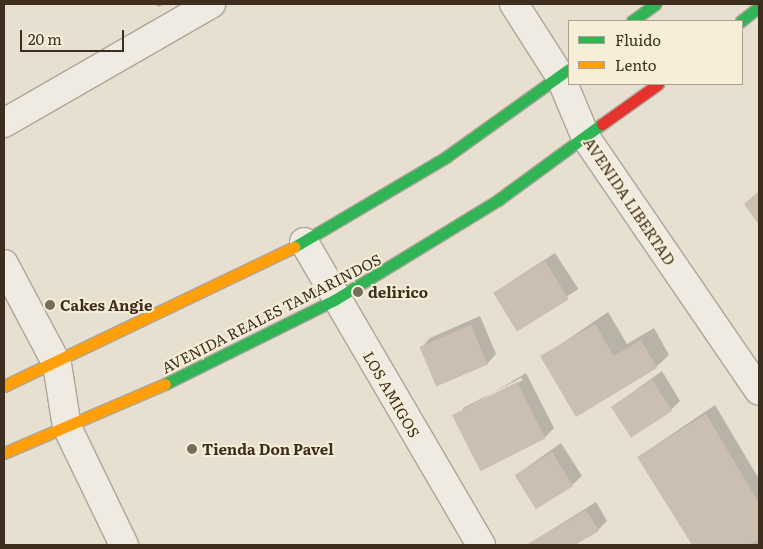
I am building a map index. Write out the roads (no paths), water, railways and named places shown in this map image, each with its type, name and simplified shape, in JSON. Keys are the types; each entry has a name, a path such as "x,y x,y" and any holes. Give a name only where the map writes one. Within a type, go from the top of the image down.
{"main road":[{"path":"633,20 655,4"},
{"path":"741,20 759,7"},
{"path":"4,386 57,364 304,242 446,157 565,72"},
{"name":"AVENIDA REALES TAMARINDOS","path":"4,453 156,389 336,300 430,245 586,138 657,85"}],"street":[{"path":"4,123 211,4"},
{"name":"AVENIDA LIBERTAD","path":"514,4 565,72"},
{"name":"AVENIDA LIBERTAD","path":"569,85 586,138 759,391"},
{"name":"LOS AMIGOS","path":"304,242 336,300 481,545"},
{"path":"4,264 57,364 67,427 124,545"}],"place":[{"name":"delirico","path":"358,292"},
{"name":"Cakes Angie","path":"50,305"},
{"name":"Tienda Don Pavel","path":"192,449"}]}
